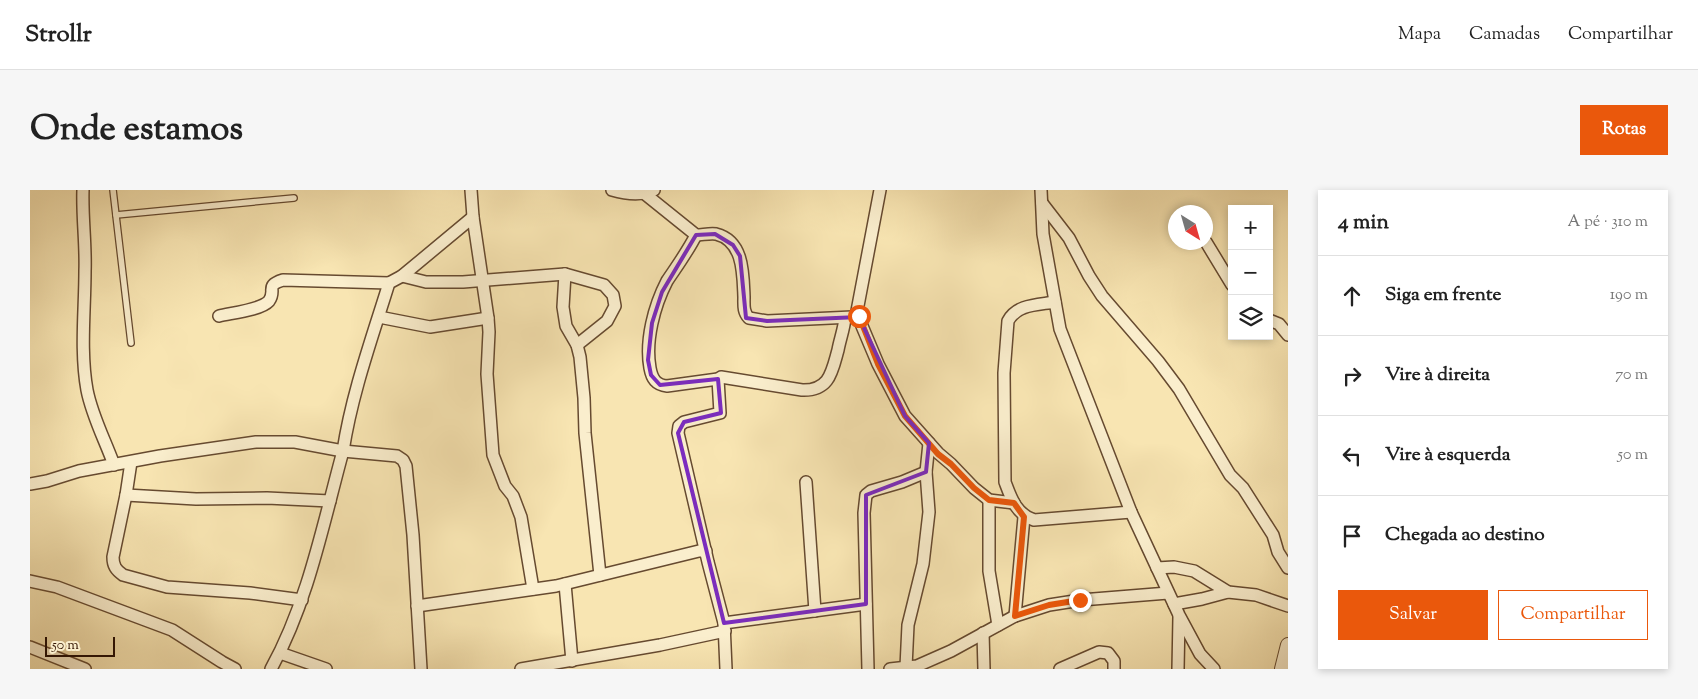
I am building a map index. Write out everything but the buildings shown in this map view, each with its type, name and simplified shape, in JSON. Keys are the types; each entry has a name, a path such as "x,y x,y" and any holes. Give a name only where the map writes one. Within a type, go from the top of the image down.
{"street":[{"path":"83,190 82,216 86,269 84,367 93,414 114,466"},
{"path":"471,190 473,217 488,318 487,374 493,455 498,471 505,486 513,496 521,517 533,589"},
{"path":"612,190 650,192 696,235 715,234 733,245 740,256 743,267 744,311 749,318 767,321 859,316"},
{"path":"880,190 857,311 878,364 905,416 929,443 974,488 989,500 1014,503"},
{"path":"1041,190 1043,234 1060,329 1131,512 1179,615 1200,654 1214,669"},
{"path":"1042,203 1069,238 1102,296 1158,361 1179,390 1230,475 1243,488 1273,535 1278,552 1283,563 1288,568"},
{"path":"219,316 260,306 268,301 271,295 271,286 283,280 389,283 402,276 473,217"},
{"path":"696,235 662,292 652,323 648,360 653,379 660,385 667,386 729,377 802,390 819,388 831,375 845,318"},
{"path":"1211,250 1228,278"},
{"path":"402,276 426,282 463,282 565,274 604,285 614,295 615,306 607,321 577,345"},
{"path":"565,274 563,307 566,326 577,345 581,367 585,433 600,575"},
{"path":"271,669 280,653 302,600 343,451 350,412 389,283"},
{"path":"1055,302 1020,308 1012,314 1008,321 1005,352 1005,482 1014,503 1024,517 1034,520 1131,512"},
{"path":"378,317 430,327 488,318"},
{"path":"1273,322 1279,324 1288,336"},
{"path":"718,380 720,413 684,422 679,426 678,433 724,627 726,669"},
{"path":"30,484 79,471 160,456 256,442 295,442 343,451 397,456 406,466 413,535 421,669"},
{"path":"906,668 908,625 922,564 928,512 926,472 929,443"},
{"path":"131,462 113,557 113,565 123,575 168,587 250,593 302,600"},
{"path":"868,669 864,512 866,495 871,491 902,482 926,472"},
{"path":"806,482 815,611"},
{"path":"126,495 330,500"},
{"path":"989,500 988,571 998,625"},
{"path":"1015,616 1024,517"},
{"path":"416,606 565,584 699,550 706,550"},
{"path":"1157,568 1174,567 1194,571 1228,592"},
{"path":"30,581 57,587 172,630 235,669"},
{"path":"565,584 572,661"},
{"path":"890,669 917,666 951,651 1015,616 1049,605 1080,600 1202,599 1228,592 1256,595 1288,606"},
{"path":"521,669 660,645 724,627 866,604"},
{"path":"1178,669 1179,615"},
{"path":"983,633 984,669"},
{"path":"1282,669 1288,645"},
{"path":"30,648 85,669"},
{"path":"1060,669 1098,652 1108,653 1114,660 1114,669"},
{"path":"280,653 326,669"}],"lane":[{"path":"113,190 131,343"},
{"path":"116,215 294,198"}],"highlighted area":[{"path":"715,234 733,245 740,256 746,318 767,321 859,317 905,416 929,443 926,472 866,495 866,604 724,623 678,433 684,422 721,413 718,379 660,385 651,375 648,360 652,323 662,292 696,235"}],"route":[{"path":"859,316 878,364 905,416 938,454 951,464 974,488 989,500 1014,503 1024,517 1015,616 1049,605 1080,600"}]}
